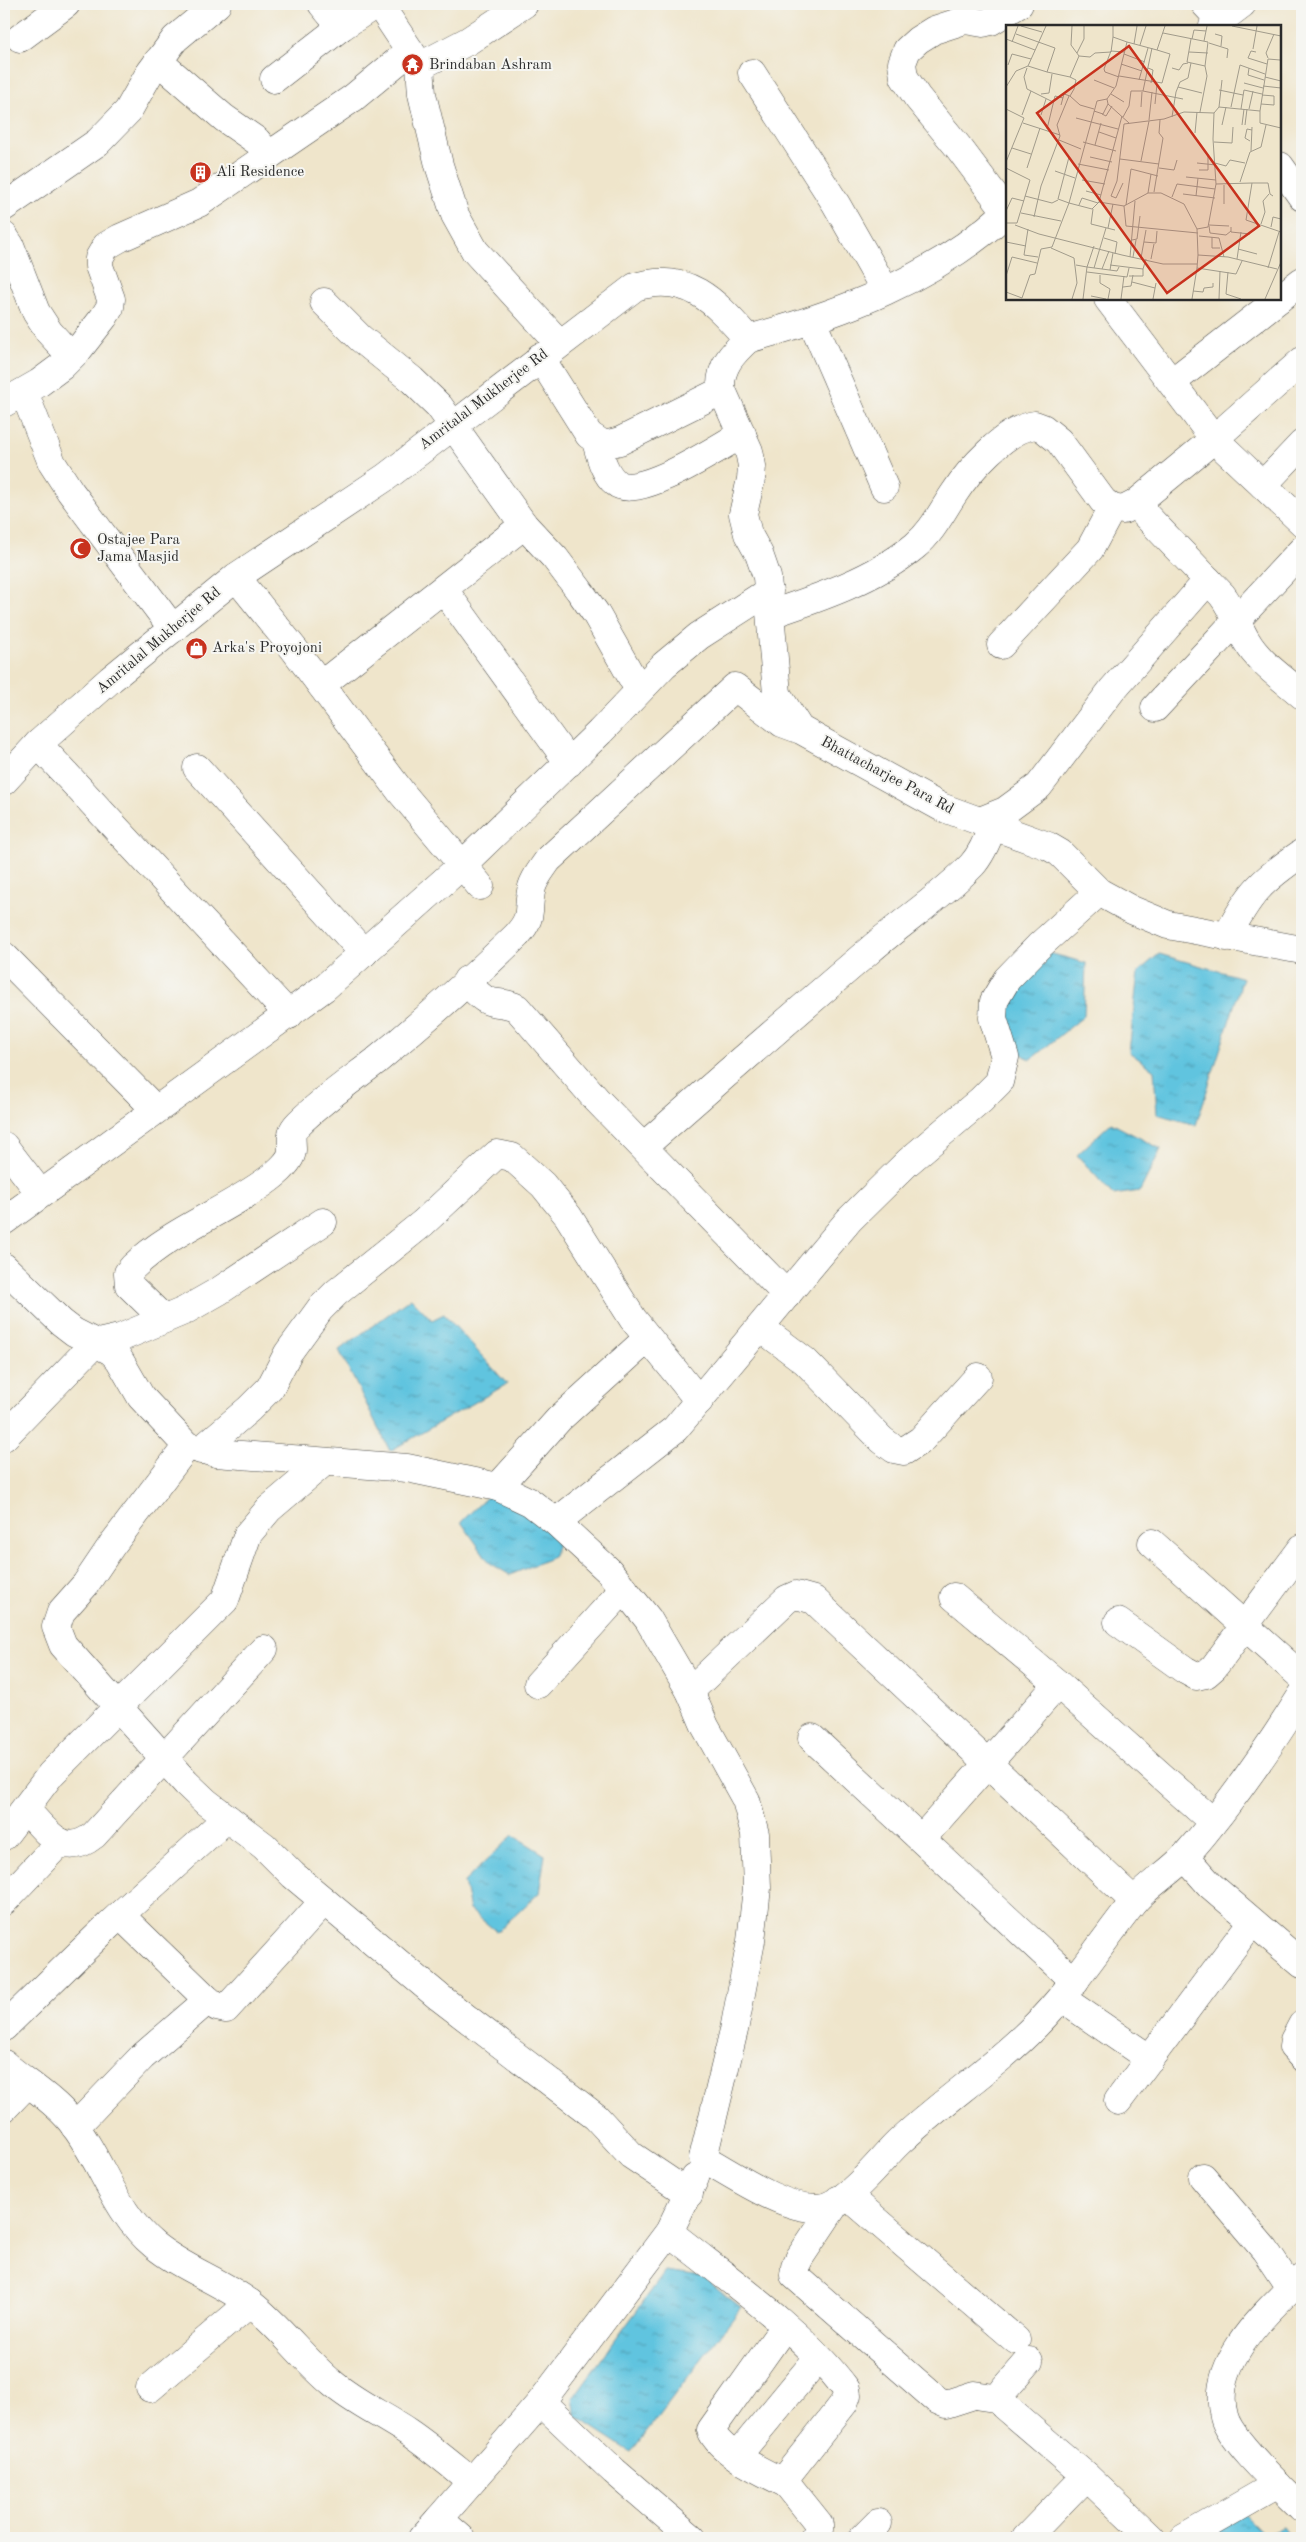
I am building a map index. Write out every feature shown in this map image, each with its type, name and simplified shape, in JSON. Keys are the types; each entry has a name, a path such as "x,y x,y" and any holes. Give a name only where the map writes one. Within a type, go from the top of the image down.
{"street":[{"path":"20,38 66,4"},
{"path":"4,207 98,142 128,111 158,61 176,39 217,4"},
{"path":"322,4 341,27"},
{"path":"274,79 341,27 376,4"},
{"path":"380,4 415,59 438,165 455,215 475,251 549,350 589,436 604,445 615,443 721,391 720,376 726,364 731,355 748,338 812,321 885,290 951,256 987,231 1006,213"},
{"path":"173,629 70,492 14,397 39,383 71,356 93,332 110,307 111,299 99,266 99,258 106,246 199,203 352,98 415,59 468,41 524,4"},
{"path":"1006,211 959,148 917,97 904,77 902,63 907,50 934,30 965,20 983,23 990,21 1019,4"},
{"path":"1213,17 1242,4"},
{"path":"158,61 224,118 257,141 269,155"},
{"path":"752,73 836,204 885,290"},
{"path":"1281,167 1302,197"},
{"path":"4,236 10,245 36,312 48,332 71,356"},
{"name":"Amritalal Mukherjee Rd","path":"4,781 38,744 111,679 236,577 386,478 549,350 583,328 635,287 659,281 680,284 706,297 718,306 748,338"},
{"path":"1281,294 1302,281"},
{"path":"1109,300 1214,439 1302,522"},
{"path":"324,302 360,338 428,395 524,525 555,558 585,598 639,690"},
{"path":"1172,382 1268,302"},
{"path":"812,321 884,487"},
{"path":"1001,645 1090,549 1123,506 1214,439 1302,361"},
{"name":"Bhattacharjee Para Rd","path":"721,391 742,434 749,451 752,466 743,514 748,534 764,570 770,603 777,694 801,730"},
{"path":"4,1221 155,1109 289,1015 364,953 461,866 569,763 664,665 699,636 770,603 832,591 901,557 928,533 953,494 978,464 1015,432 1026,426 1043,428 1053,434 1103,501 1123,506 1208,580 1222,595 1236,618 1246,640 1260,659 1302,696"},
{"path":"596,441 609,476 614,482 626,488 642,484 682,468 742,434"},
{"path":"1263,484 1302,444"},
{"path":"321,686 524,525"},
{"path":"1155,708 1236,618 1302,550"},
{"path":"236,577 401,792 461,866 480,886"},
{"path":"644,1146 820,992 891,932 924,908 973,864 983,848 986,823 1039,786 1112,690 1208,580"},
{"path":"444,590 569,763"},
{"name":"Bhattacharjee Para Rd","path":"467,980 501,951 527,924 532,888 548,860 735,687 782,723 801,730 940,807 1048,846 1060,853 1099,892 1132,910 1168,925 1302,950"},
{"path":"38,744 289,1015"},
{"path":"196,768 364,953"},
{"path":"1226,937 1256,888 1302,853"},
{"path":"556,1522 675,1429 849,1220 908,1162 981,1100 998,1082 1005,1057 993,1018 994,1001 1007,979 1099,892"},
{"path":"4,956 155,1109"},
{"path":"164,1319 129,1285 128,1273 133,1267 168,1238 270,1179 285,1165 290,1156 292,1150 290,1135 299,1123 377,1060 467,980 476,992 492,1002 510,1004 517,1008 596,1099 644,1146 787,1295"},
{"path":"4,1146 40,1193"},
{"path":"689,2194 631,2154 596,2117 439,1997 324,1901 264,1846 186,1783 63,1645 56,1627 61,1612 85,1585 194,1448 249,1409 270,1388 306,1326 336,1293 423,1223 496,1154 512,1156 543,1184 568,1216 633,1319 699,1401"},
{"path":"4,1437 94,1344 120,1338 184,1311 219,1292 323,1222"},
{"path":"4,1267 61,1322 94,1344 111,1351 124,1363 141,1396 194,1448 323,1463 408,1468 498,1487 530,1502 556,1522 609,1571 658,1635 690,1691 705,1726 746,1800 755,1834 757,1888 751,1941 734,2030 703,2158 689,2194 669,2232 541,2402 430,2529 461,2538"},
{"path":"761,1328 805,1361 882,1440 894,1449 904,1451 921,1440 978,1377"},
{"path":"498,1487 558,1419 648,1338"},
{"path":"4,1836 26,1810 47,1779 225,1600 231,1588 239,1555 248,1534 257,1520 323,1463"},
{"path":"1152,1543 1302,1677"},
{"path":"1118,1622 1185,1670 1196,1676 1206,1674 1214,1667 1246,1627 1302,1548"},
{"path":"538,1684 624,1589"},
{"path":"690,1691 787,1600 796,1595 805,1595 814,1600 989,1762 1134,1901"},
{"path":"954,1597 1058,1684 1213,1822"},
{"path":"26,1810 60,1842 71,1846 82,1845 94,1836 264,1649"},
{"path":"922,1838 1058,1684"},
{"path":"1001,2399 974,2395 946,2404 936,2400 794,2275 795,2267 800,2257 843,2198 898,2142 1011,2050 1068,1990 1134,1901 1185,1857 1213,1822 1279,1733 1302,1695"},
{"path":"812,1738 922,1838 1068,1990 1150,2059"},
{"path":"4,2027 120,1915 227,1818"},
{"path":"4,1901 60,1842"},
{"path":"1185,1857 1210,1885 1302,1964"},
{"path":"120,1915 208,2000 217,2007 226,2010 324,1901"},
{"path":"1118,2102 1252,1923"},
{"path":"75,2128 142,2057 208,2000"},
{"path":"1302,2025 1294,2040 1293,2047 1302,2057"},
{"path":"4,2064 57,2106 75,2128 128,2218 154,2245 250,2303 283,2333 309,2362 333,2384 367,2409 407,2431 471,2481"},
{"path":"4,2108 27,2084"},
{"path":"703,2158 772,2196 796,2206 820,2208 843,2198"},
{"path":"1203,2177 1265,2250 1296,2283 1246,2336 1229,2363 1222,2394 1224,2417 1237,2439 1302,2508"},
{"path":"843,2198 1022,2351 1001,2399 1004,2406 1086,2476 1151,2538"},
{"path":"669,2232 784,2326 818,2358 846,2389 847,2395 844,2403 795,2463 788,2474 787,2484"},
{"path":"150,2388 250,2303"},
{"path":"784,2326 711,2430 714,2438 736,2456 787,2484 819,2524 820,2530 814,2538"},
{"path":"736,2456 818,2358"},
{"path":"541,2402 614,2471 692,2538"},
{"path":"1026,2538 1086,2476"},
{"path":"1184,2538 1278,2484"}],"water":[{"path":"1049,953 1086,963 1084,1016 1030,1060 996,1035 984,1009"},
{"path":"1159,954 1243,978 1196,1125 1157,1114 1154,1070 1129,1052 1138,972"},
{"path":"1111,1123 1161,1149 1140,1191 1113,1195 1077,1155"},
{"path":"411,1298 432,1320 444,1314 507,1384 390,1451 339,1350"},
{"path":"495,1489 560,1538 553,1557 510,1575 490,1563 461,1522"},
{"path":"513,1835 545,1855 539,1893 497,1932 470,1910 464,1882"},
{"path":"665,2272 703,2277 741,2307 631,2452 576,2416 573,2398"},
{"path":"1241,2511 1264,2534 1283,2527 1291,2538 1206,2538"}],"place":[{"name":"Brindaban Ashram","path":"413,65"},
{"name":"Ali Residence","path":"200,172"},
{"name":"Ostajee Para Jama Masjid","path":"81,549"},
{"name":"Arka's Proyojoni","path":"196,648"}]}
